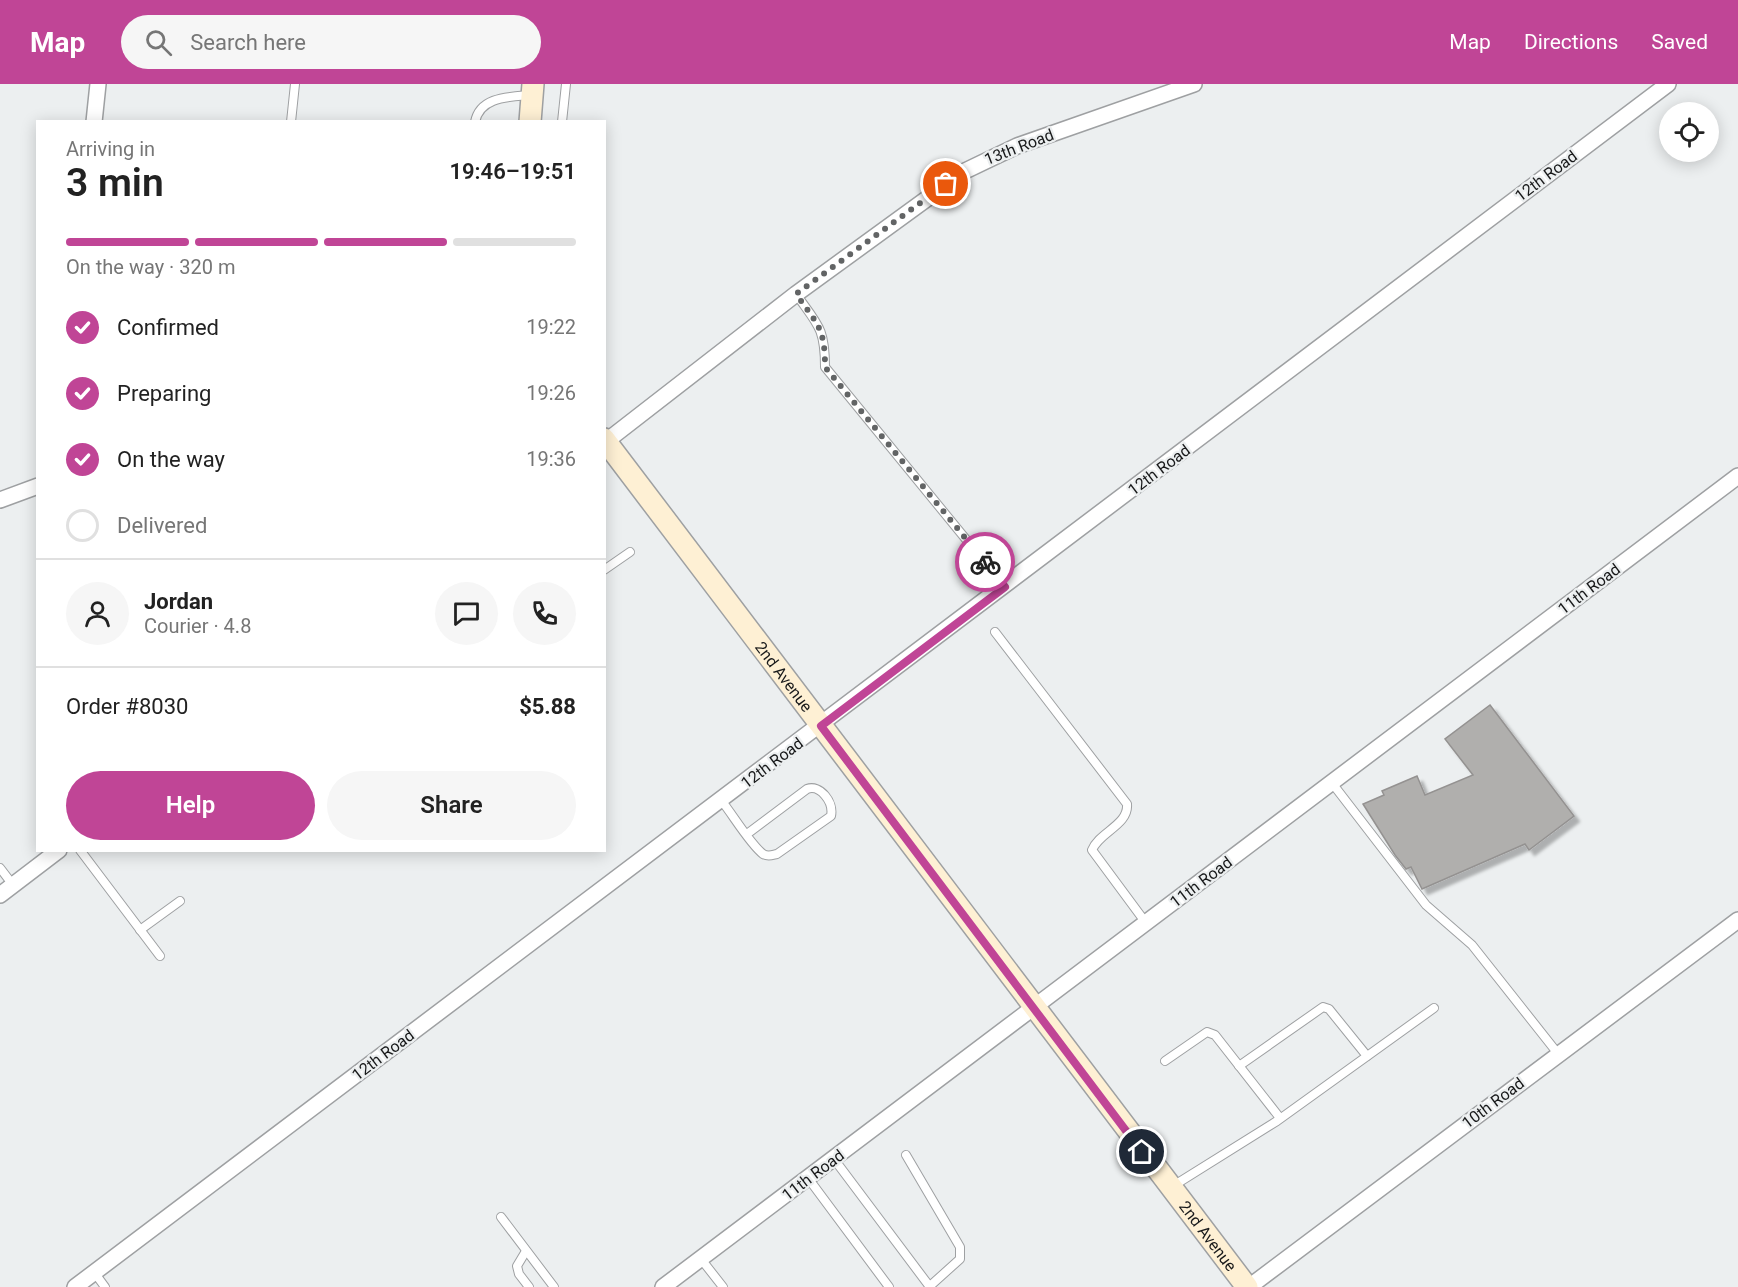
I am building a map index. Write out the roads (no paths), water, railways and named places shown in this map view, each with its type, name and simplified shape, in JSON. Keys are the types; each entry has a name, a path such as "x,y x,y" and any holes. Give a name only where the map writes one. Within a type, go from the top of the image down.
{"street":[{"path":"94,120 98,84"},
{"name":"13th Road","path":"606,440 796,294 965,171 990,157 1194,84"},
{"name":"12th Road","path":"75,1287 821,726 1668,84"},
{"path":"530,120 533,90"},
{"name":"2nd Avenue","path":"606,442 1169,1188 1248,1287"},
{"name":"11th Road","path":"663,1287 1738,476"},
{"path":"0,500 36,487"},
{"path":"0,895 56,852"},
{"name":"10th Road","path":"1248,1287 1738,921"}],"lane":[{"path":"291,120 295,84"},
{"path":"562,120 566,84"},
{"path":"476,120 484,106 494,100 533,90"},
{"path":"796,294 819,327 826,345 825,367 1005,587"},
{"path":"606,569 630,552"},
{"path":"995,632 1126,804 1127,812 1124,817 1095,843 1092,850 1147,924"},
{"path":"1332,783 1426,905 1472,945 1559,1054"},
{"path":"722,800 747,834 763,854 769,856 777,854 831,816 831,804 819,789 813,787 807,789 747,834"},
{"path":"82,852 160,956"},
{"path":"0,868 13,885"},
{"path":"140,930 180,901"},
{"path":"1239,1066 1323,1007 1329,1009 1367,1056"},
{"path":"1169,1188 1280,1118 1434,1008"},
{"path":"1165,1061 1207,1032 1215,1035 1280,1118"},
{"path":"834,1159 930,1287 960,1259 960,1247 906,1155"},
{"path":"808,1178 889,1287"},
{"path":"501,1217 554,1287"},
{"path":"526,1251 517,1266 519,1274 529,1287"},
{"path":"701,1259 723,1287"},
{"path":"94,1272 105,1287"}]}
